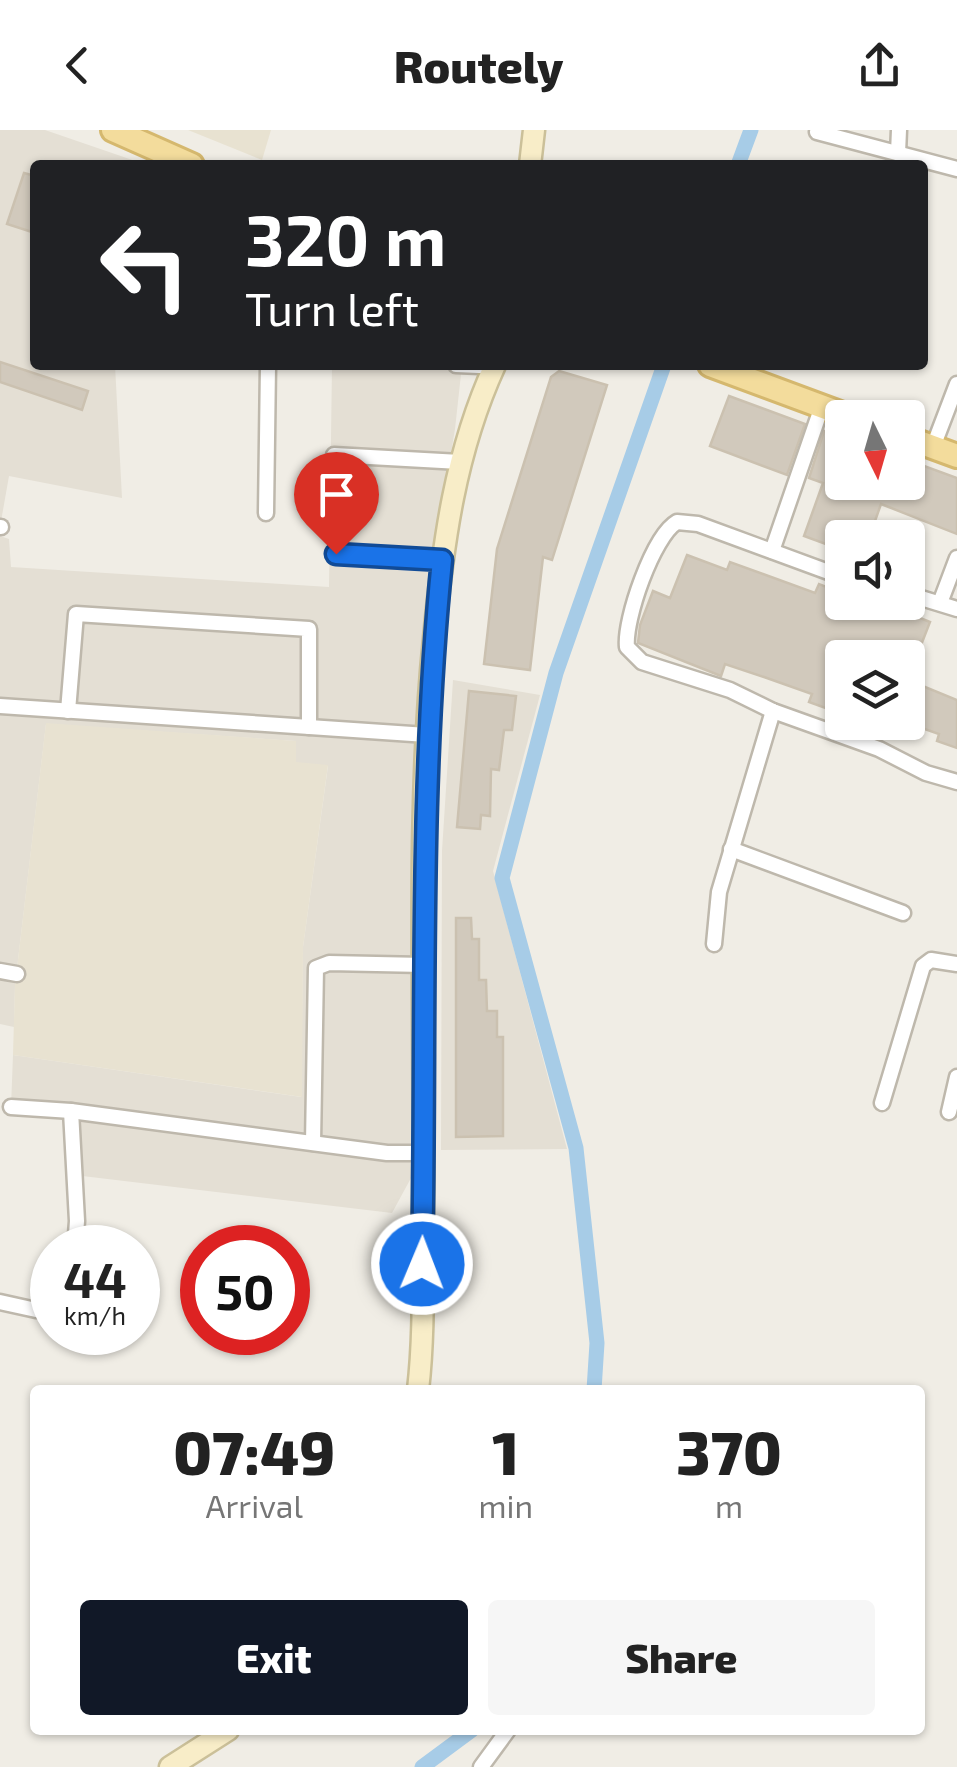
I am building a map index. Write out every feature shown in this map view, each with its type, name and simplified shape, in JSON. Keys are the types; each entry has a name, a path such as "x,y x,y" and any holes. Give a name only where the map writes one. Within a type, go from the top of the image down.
{"main road":[{"path":"112,130 181,160"},
{"path":"531,160 534,130"},
{"path":"418,1385 427,735 442,560 460,462 484,370"},
{"path":"724,370 825,407"},
{"path":"925,444 957,456"},
{"path":"170,1767 220,1735"}],"street":[{"path":"898,153 899,130"},
{"path":"817,132 924,160"},
{"path":"928,161 957,169"},
{"path":"266,513 268,370"},
{"path":"933,447 957,384"},
{"path":"772,551 822,406"},
{"path":"334,455 460,462"},
{"path":"825,571 698,524 677,522 660,536 626,635 632,655 642,662 730,690 773,712 879,749 926,773 957,782"},
{"path":"336,554 442,560"},
{"path":"940,602 957,558"},
{"path":"925,598 957,609"},
{"path":"68,711 76,614 222,621 309,630 309,727"},
{"path":"0,708 427,735"},
{"path":"714,944 719,892 773,712"},
{"path":"731,849 902,913"},
{"path":"882,1103 923,966 932,960 957,964"},
{"path":"312,1143 316,968 328,963 424,965"},
{"path":"0,971 17,974"},
{"path":"949,1112 957,1077"},
{"path":"11,1107 424,1154"},
{"path":"71,1111 77,1225"},
{"path":"0,1302 30,1309"},
{"path":"481,1767 504,1735"}],"shaded area":[{"path":"0,130 45,130 132,160 30,160 30,370 115,370 122,498 9,476 0,527"},
{"path":"188,130 271,130 262,160"},
{"path":"332,370 461,370 423,624 415,746 411,1178 392,1213 74,1175 71,1111 11,1107 13,1055 301,1097 303,947 328,766 296,763 296,741 46,724 15,985 14,1027 0,1024 0,536 9,539 11,567 329,587"},
{"path":"453,680 540,695 493,871 567,1149 441,1150 442,851"},
{"path":"46,723 296,741 296,762 328,765 303,947 302,1097 13,1055 15,985"}],"building":[{"path":"24,173 30,175 30,231 7,224"},
{"path":"0,362 88,391 82,410 0,382"},
{"path":"559,371 607,385 552,560 543,557 530,670 484,664 497,549 551,377"},
{"path":"729,396 805,424 787,475 710,446"},
{"path":"824,431 825,500 925,500 925,466 957,478 957,534 881,504 875,520 825,520 825,544 804,536 823,483 809,478"},
{"path":"687,555 727,570 730,562 815,593 819,584 825,586 825,620 930,622 923,640 825,640 825,708 809,702 812,694 764,677 725,664 721,676 638,643 640,625 653,591 670,598"},
{"path":"925,687 957,700 957,748 937,741 939,734 925,729"},
{"path":"469,691 516,696 512,730 504,730 499,770 491,769 490,816 481,815 480,829 457,827"},
{"path":"456,918 471,918 472,939 479,939 479,980 486,980 487,1011 497,1011 497,1037 503,1037 503,1136 456,1137"}],"waterway":[{"path":"740,160 751,130"},
{"path":"594,1385 597,1343 576,1148 502,878 556,673 662,370"},
{"path":"422,1767 465,1735"}],"route":[{"path":"336,554 442,560 424,813 422,1264"}]}
